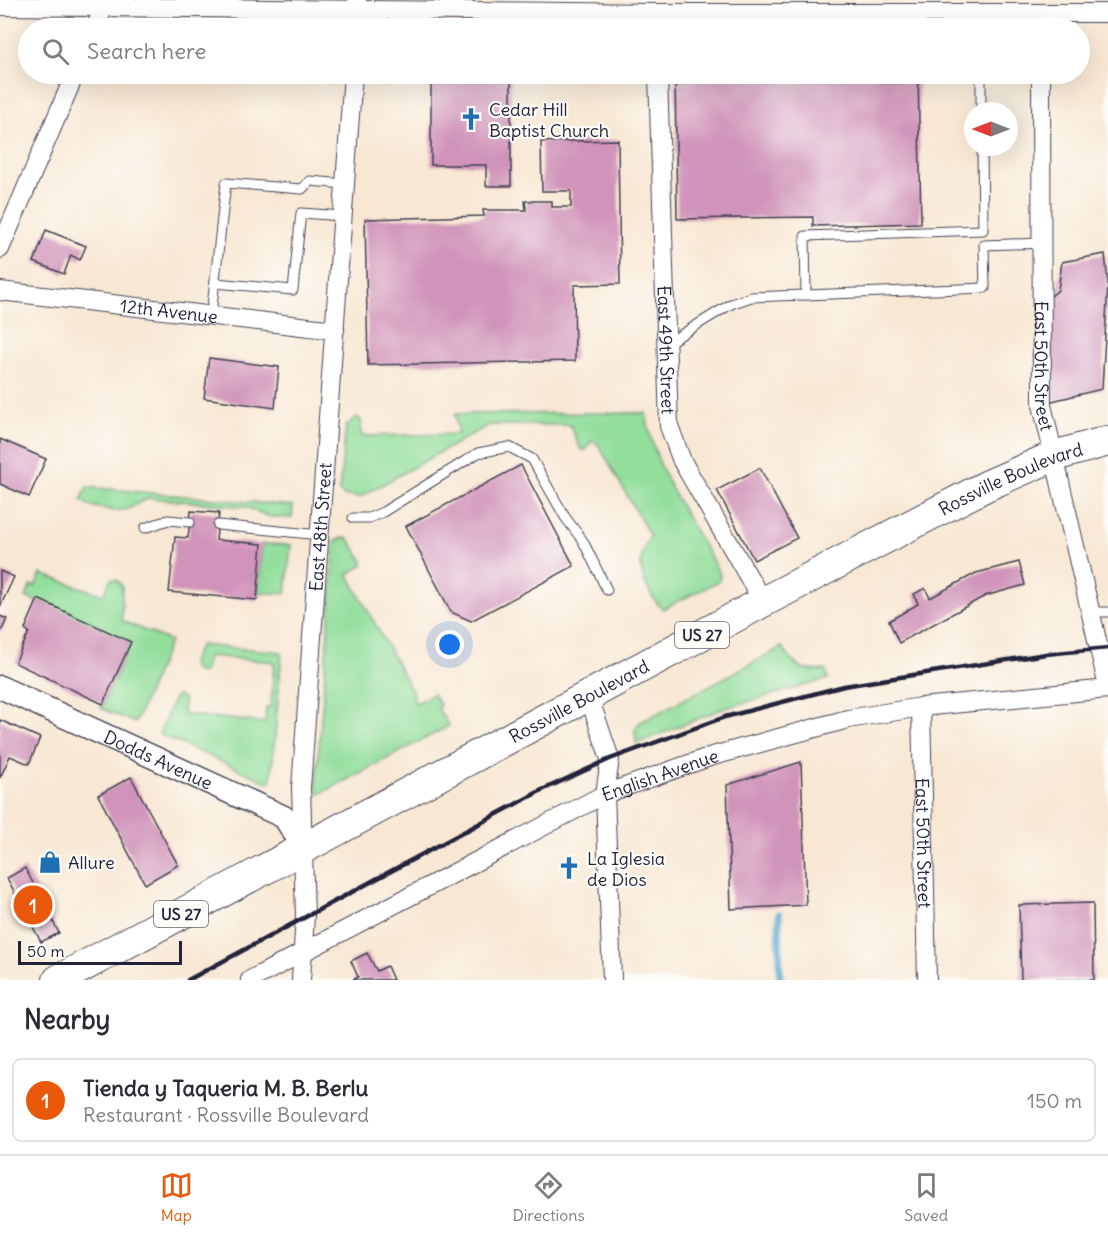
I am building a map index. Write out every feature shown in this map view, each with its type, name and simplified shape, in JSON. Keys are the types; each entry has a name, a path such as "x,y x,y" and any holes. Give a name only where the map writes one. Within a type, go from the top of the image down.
{"highway":[{"name":"Rossville Boulevard","path":"58,980 764,602 986,486 1054,456 1108,441"}],"street":[{"path":"0,6 357,4 657,14 1108,13"},
{"path":"99,18 105,5"},
{"path":"0,249 71,84"},
{"name":"East 48th Street","path":"301,980 305,915 301,788 352,84"},
{"name":"East 49th Street","path":"658,84 669,426 682,461 764,602"},
{"name":"East 50th Street","path":"1041,84 1042,405 1054,456 1100,612 1108,688"},
{"name":"12th Avenue","path":"0,291 335,330"},
{"name":"Dodds Avenue","path":"0,687 284,818 304,848"},
{"name":"English Avenue","path":"250,980 605,794 709,757 848,719 921,707 1108,688"},
{"path":"589,697 610,759 605,794 612,980"},
{"name":"East 50th Street","path":"921,707 927,980"}],"lane":[{"path":"981,84 981,102"},
{"path":"666,344 731,304 751,297 985,288 982,156"},
{"path":"211,315 226,183 302,189 310,181 345,184"},
{"path":"215,283 293,290 301,213 343,216"},
{"path":"806,296 805,237 983,230"},
{"path":"984,244 1042,243"},
{"path":"353,518 369,518 383,512 478,453 509,447 532,459 559,508 584,541 607,590"},
{"path":"145,528 168,520 190,522"},
{"path":"218,525 320,535"}],"green space":[{"path":"646,413 650,435 665,476 720,574 719,581 663,609 651,595 641,568 642,555 650,536 598,444 591,441 586,450 581,450 570,425 489,425 360,497 344,496 339,492 346,426 357,417 361,420 361,436 458,434 455,414"},
{"path":"87,487 293,506 292,518 270,517 246,507 148,498 128,509 115,511 90,506 81,500"},
{"path":"348,538 363,561 363,565 348,574 414,695 413,698 416,703 433,694 440,705 438,709 449,726 320,794 316,786 335,541"},
{"path":"262,544 291,545 286,593 258,593"},
{"path":"41,574 103,595 111,579 117,580 122,586 122,621 170,641 135,723 101,708 131,642 26,597 31,585 35,587"},
{"path":"200,645 282,652 271,781 267,782 159,734 174,698 179,696 184,700 183,714 265,723 266,708 271,706 274,662 208,656 205,671 200,673 194,670 191,663"},
{"path":"782,647 800,667 818,671 826,670 828,679 722,709 636,744 635,730 639,723"}],"building":[{"name":"Cedar Hill Baptist Church","path":"431,84 511,84 511,186 486,186 486,165 431,165"},
{"path":"675,84 918,84 921,223 813,226 813,217 677,219"},
{"path":"618,140 620,284 574,285 575,361 368,365 365,219 484,216 483,210 526,210 525,201 552,201 552,207 571,207 571,191 542,191 541,142"},
{"path":"46,230 86,246 80,260 71,255 64,274 34,262"},
{"path":"1105,254 1108,284 1102,389 1048,402 1050,297 1058,290 1062,262"},
{"path":"209,358 279,367 275,408 204,398"},
{"path":"0,439 46,459 29,497 0,484"},
{"path":"521,465 574,566 471,621 451,612 406,526"},
{"path":"760,468 797,538 754,560 717,490"},
{"path":"191,511 219,513 216,540 262,544 257,600 169,592 175,537 188,538"},
{"path":"1019,562 1025,585 985,596 899,643 889,621 918,604 914,594 925,588 930,598 976,573"},
{"path":"0,571 14,577 0,607"},
{"path":"38,599 131,642 103,704 15,663 29,632 25,629"},
{"path":"0,616 7,619 0,634"},
{"path":"0,720 40,738 29,764 10,756 0,778"},
{"path":"801,762 806,905 731,909 727,785"},
{"path":"131,777 178,865 145,884 98,795"},
{"path":"25,868 59,933 41,942 7,878"},
{"path":"1093,903 1094,980 1021,980 1019,905"},
{"path":"367,953 377,971 387,966 393,980 352,980 358,977 351,961"}],"waterway":[{"path":"779,914 780,980"}],"railway":[{"path":"188,980 542,790 610,759 725,717 844,686 1046,654 1108,648"}],"place":[{"name":"Cedar Hill Baptist Church","path":"471,119"},
{"name":"Allure","path":"50,862"},
{"name":"La Iglesia de Dios","path":"569,868"},
{"name":"Tienda y Taqueria M. B. Berlu","path":"33,905"}]}
